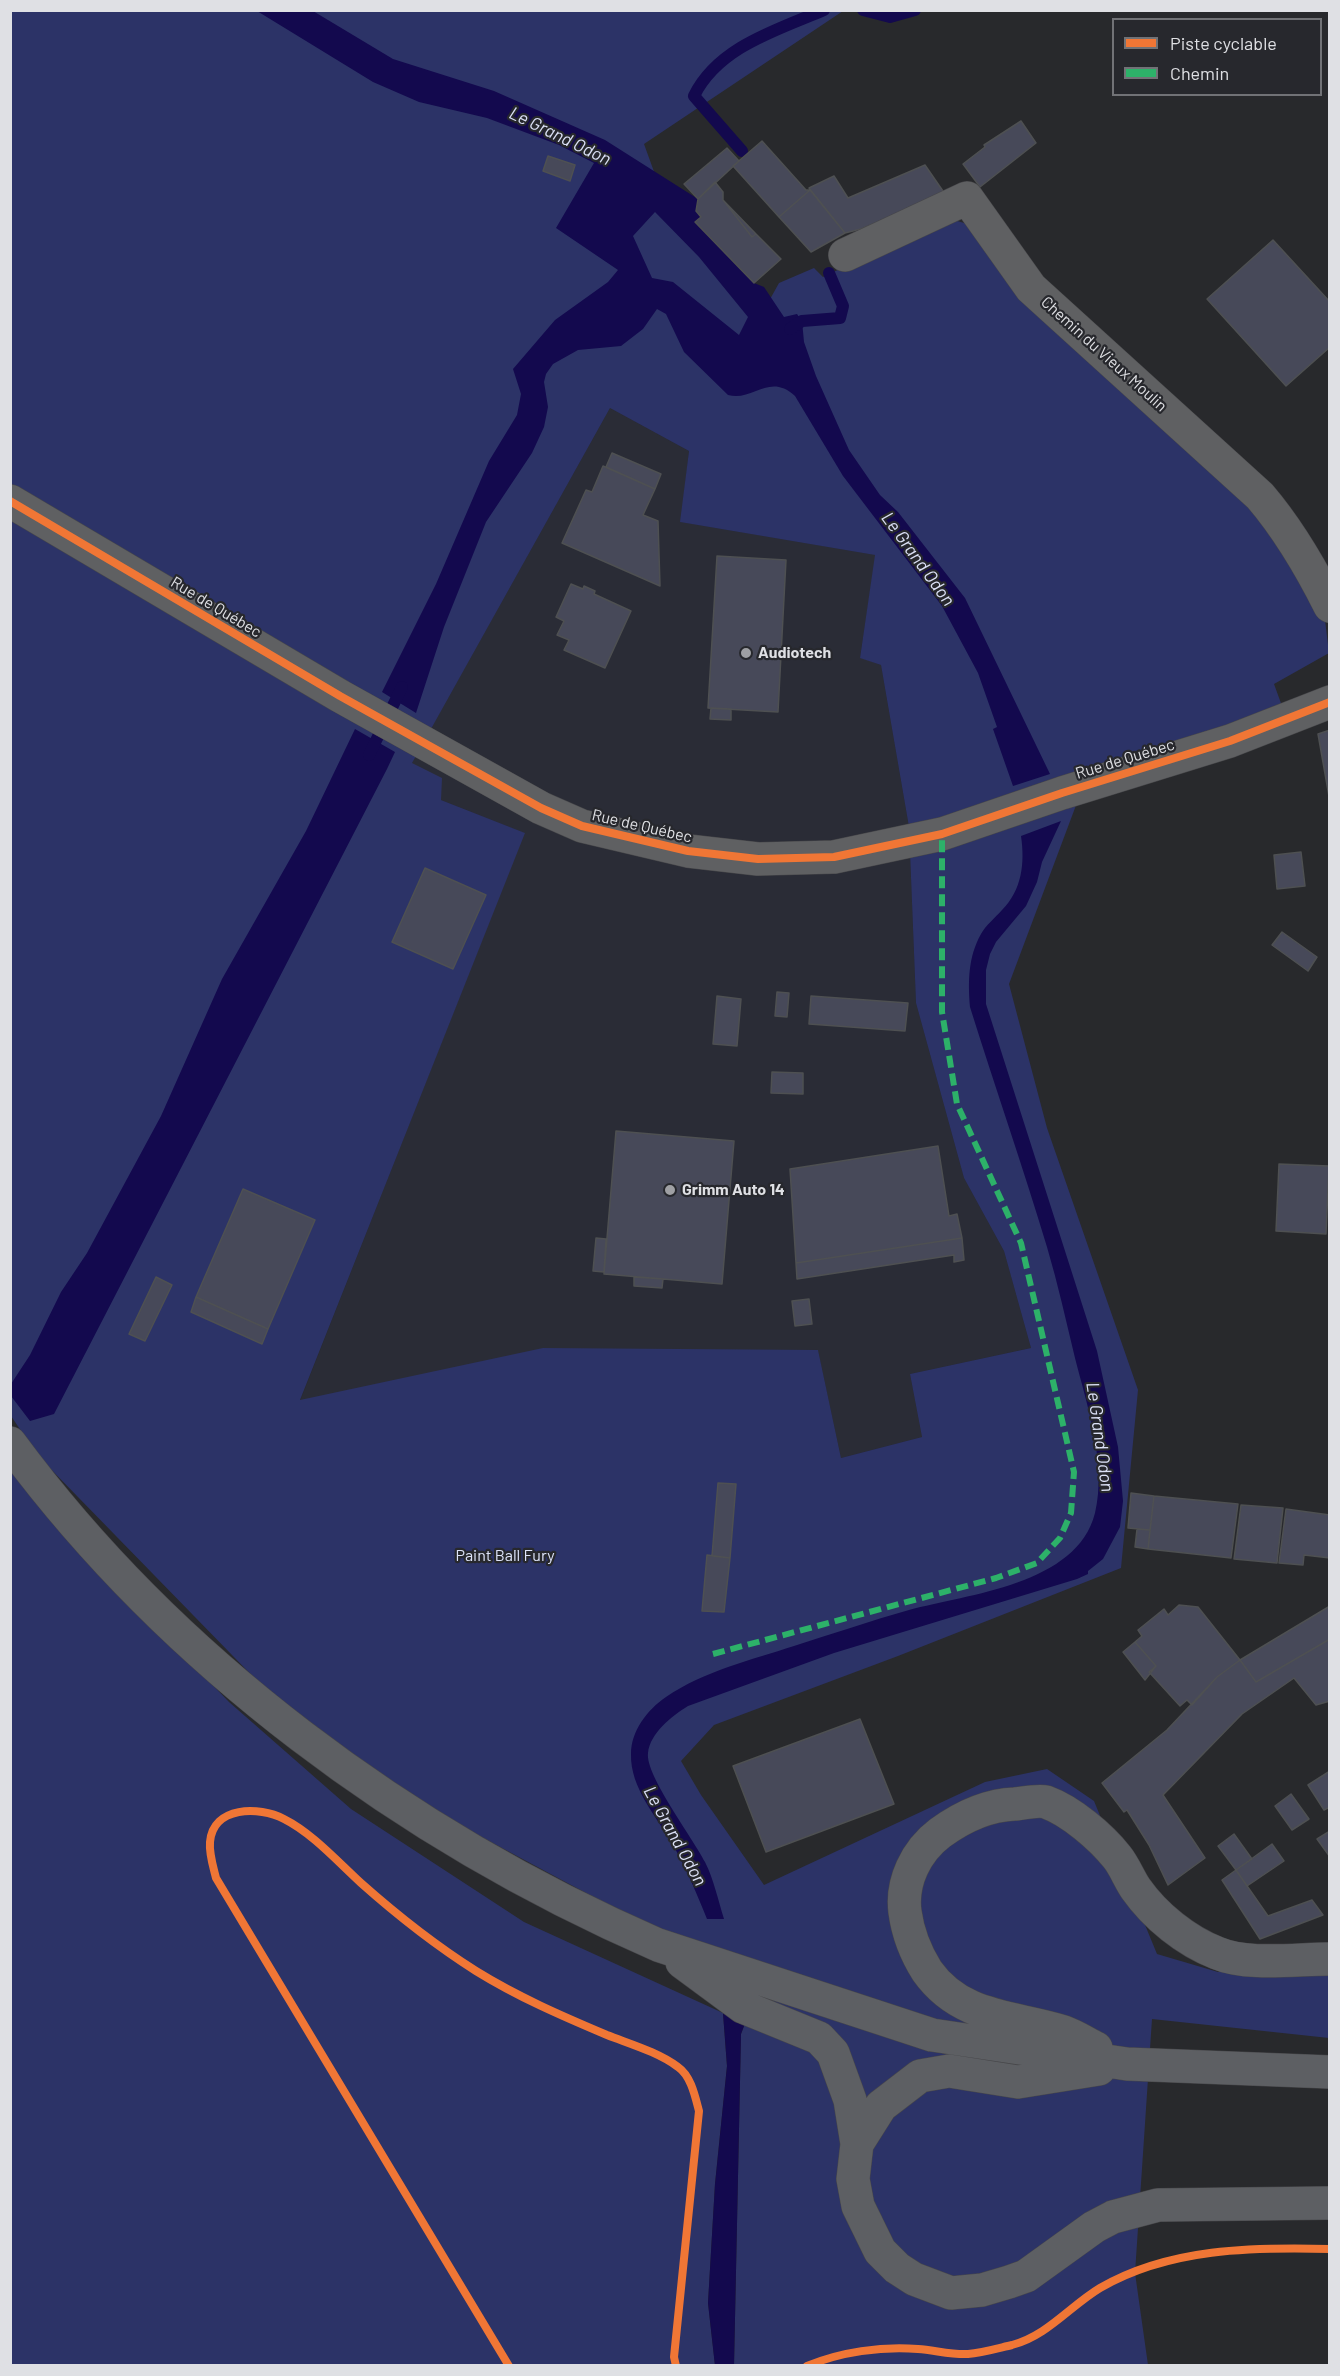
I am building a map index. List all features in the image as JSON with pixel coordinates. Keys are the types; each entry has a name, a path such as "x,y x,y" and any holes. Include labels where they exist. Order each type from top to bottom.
{"main road":[{"path":"10,1443 43,1487 117,1570 198,1649 270,1710 361,1779 444,1833 515,1875 658,1945 932,2035 1127,2064 1329,2072"},
{"path":"1127,2064 1065,2032 1007,2019 961,2004 938,1986 908,1935 903,1901 911,1869 926,1843 958,1820 998,1805 1045,1802 1088,1827 1118,1858 1135,1888 1151,1907 1182,1934 1218,1954 1256,1960 1329,1959"},
{"path":"658,1945 743,2007 819,2038 833,2053 850,2100 857,2144 853,2179 858,2206 874,2241 897,2268 933,2288 951,2293 982,2290 1026,2276 1094,2227 1136,2210 1158,2205 1329,2203"},
{"path":"857,2144 881,2106 920,2076 949,2072 1018,2082 1127,2064"}],"street":[{"name":"Chemin du Vieux Moulin","path":"846,255 966,198 1031,288 1260,496 1284,525 1308,562 1329,606"},
{"name":"Rue de Québec","path":"10,501 340,696 541,808 582,826 688,851 758,859 834,857 942,834 1062,793 1230,741 1329,702"}],"shaded area":[{"path":"610,408 689,451 681,522 876,555 860,657 881,665 909,827 916,1003 964,1178 1004,1251 1031,1348 910,1374 922,1437 841,1458 818,1351 300,1401 524,833 441,800 411,764"}],"green space":[{"name":"Paint Ball Fury","path":"10,11 843,11 644,144 665,202 764,310 779,283 814,268 823,277 947,218 971,225 1273,527 1324,612 1329,653 1274,684 1282,706 1087,776 1009,984 1047,1128 1138,1390 1121,1568 898,1656 714,1725 681,1761 701,1795 764,1885 985,1782 1047,1769 1094,1801 1157,1954 1218,1972 1329,1971 1329,2038 1152,2019 1135,2273 1148,2365 734,2365 741,2034 747,2018 642,1923 405,1796 270,1694 38,1456 11,1416","holes":["610,408 689,451 680,522 875,555 860,658 881,665 909,827 916,1003 964,1178 1004,1251 1031,1348 910,1374 922,1437 841,1458 818,1350 543,1348 300,1400 525,833 441,800 442,778 412,763"]},
{"path":"10,1468 100,1568 229,1702 351,1809 524,1922 723,2013 727,2066 715,2184 708,2303 715,2365 11,2365"}],"water":[{"name":"Le Grand Odon","path":"257,11 313,11 393,59 494,91 605,140 698,199 696,211 701,217 696,223 754,283 764,287 784,317 797,314 802,321 804,342 816,376 849,450 880,495 898,512 965,598 1050,774 1013,786 993,729 997,727 978,673 942,606 843,476 795,396 786,389 777,387 769,387 745,395 728,395 684,352 666,314 657,309 643,329 621,346 578,350 553,364 544,382 548,407 544,427 532,453 486,522 444,627 416,713 382,692 436,584 489,461 517,415 521,394 513,369 555,320 608,282 618,270 556,228 594,163 559,145 487,118 419,102 373,82","holes":["655,212 699,257 748,317 739,335 673,282 652,278 633,236"]},
{"path":"355,729 395,752 54,1414 30,1421 11,1396 11,1384 30,1355 61,1292 87,1253 161,1116 222,979 306,831"},
{"name":"Le Grand Odon","path":"1061,821 1042,862 1037,882 1026,906 996,942 990,954 986,970 986,1004 1097,1351 1118,1447 1123,1501 1120,1527 1103,1559 1088,1571 1088,1574 1077,1579 834,1653 688,1706 663,1726 650,1746 649,1763 662,1791 699,1851 711,1876 724,1919 707,1919 678,1854 646,1802 635,1779 631,1754 634,1737 641,1722 653,1708 681,1688 728,1667 894,1614 989,1591 1044,1571 1067,1556 1084,1537 1095,1513 1099,1475 1090,1415 1047,1247 969,998 970,970 977,943 985,928 1009,902 1018,885 1023,856 1021,836"},
{"path":"723,2013 747,2018 741,2034 734,2365 715,2366 708,2303 715,2184 727,2066"}],"building":[{"path":"1021,121 1036,143 980,187 963,164 985,147 984,145"},
{"path":"762,141 806,190 810,190 779,217 733,166"},
{"path":"727,148 739,161 698,199 684,184"},
{"path":"548,156 575,165 570,181 543,171"},
{"path":"925,165 945,194 861,229 845,233 809,188 834,176 848,198"},
{"path":"715,182 723,192 723,200 752,237 756,234 781,259 754,283 695,222 701,217 696,211 698,199"},
{"path":"810,190 845,233 811,252 779,217"},
{"path":"723,200 756,234 752,237"},
{"path":"1273,240 1330,302 1330,347 1286,386 1207,299"},
{"path":"612,453 661,474 655,489 606,467"},
{"path":"603,466 655,489 643,515 658,521 660,586 562,543 586,490 592,492"},
{"name":"Audiotech","path":"717,556 786,560 778,712 708,708"},
{"path":"571,584 583,589 584,586 595,591 594,594 631,611 605,668 564,650 569,640 557,635 564,621 556,617"},
{"path":"711,708 731,709 731,720 710,719"},
{"path":"1330,730 1330,802 1318,734"},
{"path":"1301,852 1305,886 1277,889 1274,855"},
{"path":"425,868 486,895 453,969 392,942"},
{"path":"1282,932 1317,957 1308,971 1272,945"},
{"path":"777,992 789,993 787,1017 775,1016"},
{"path":"717,996 741,999 737,1046 713,1044"},
{"path":"811,996 908,1003 905,1031 809,1024"},
{"path":"772,1072 803,1073 803,1094 771,1093"},
{"name":"Grimm Auto 14","path":"616,1131 734,1141 722,1284 604,1274"},
{"path":"938,1146 949,1216 957,1214 962,1238 796,1263 790,1169"},
{"path":"1279,1164 1329,1166 1326,1234 1276,1231"},
{"path":"243,1189 315,1220 268,1329 196,1297"},
{"path":"596,1238 606,1239 604,1272 593,1271"},
{"path":"962,1238 964,1260 954,1262 954,1255 797,1279 796,1263"},
{"path":"156,1277 172,1285 145,1341 129,1334"},
{"path":"634,1277 663,1279 662,1288 634,1286"},
{"path":"196,1297 268,1329 262,1344 191,1312"},
{"path":"809,1299 812,1324 795,1326 792,1301"},
{"path":"718,1483 736,1484 730,1558 712,1556"},
{"path":"1131,1493 1154,1496 1150,1530 1128,1528"},
{"path":"1154,1496 1238,1504 1231,1558 1148,1549"},
{"path":"1241,1505 1283,1508 1277,1563 1234,1559"},
{"path":"1286,1509 1330,1515 1330,1558 1304,1555 1303,1565 1279,1563"},
{"path":"1137,1529 1150,1530 1148,1549 1135,1547"},
{"path":"707,1555 730,1558 724,1612 702,1611"},
{"path":"1179,1605 1198,1607 1240,1660 1217,1677 1192,1705 1187,1700 1180,1706 1149,1672 1156,1666 1135,1642 1142,1636 1138,1630 1164,1609 1168,1615"},
{"path":"1330,1606 1330,1639 1256,1682 1240,1660"},
{"path":"1330,1639 1330,1701 1316,1705 1294,1678 1242,1714 1163,1795 1205,1858 1168,1885 1149,1845 1127,1810 1124,1812 1102,1783 1167,1730 1217,1677 1240,1660 1256,1682"},
{"path":"1135,1642 1156,1666 1145,1680 1123,1652"},
{"path":"860,1719 894,1804 766,1852 733,1766"},
{"path":"1330,1771 1330,1807 1324,1810 1308,1785"},
{"path":"1291,1794 1309,1819 1292,1830 1275,1806"},
{"path":"1330,1831 1330,1857 1317,1839"},
{"path":"1234,1834 1252,1859 1236,1870 1218,1846"},
{"path":"1272,1844 1284,1861 1247,1886 1236,1870"},
{"path":"1236,1870 1268,1916 1312,1900 1323,1915 1260,1939 1222,1880"}],"waterway":[{"path":"742,151 694,96 705,79 733,53 769,33 824,10"},
{"path":"863,10 890,17 915,10"},
{"path":"790,329 802,321 840,318 843,306 829,273"},
{"path":"369,755 402,687"}],"marked path":[{"path":"713,1654 996,1578 1037,1563 1060,1538 1071,1513 1074,1472 1021,1243 957,1104 942,1012 942,834"}],"cycle path":[{"path":"10,501 340,696 541,808 582,826 688,851 758,859 834,857 942,834 1062,793 1230,741 1330,702"},
{"path":"509,2366 216,1878 210,1842 213,1830 219,1821 228,1815 250,1811 284,1819 314,1840 402,1918 476,1971 557,2013 662,2057 682,2071 692,2087 699,2111 674,2357 676,2366"},
{"path":"807,2366 833,2357 876,2349 904,2348 962,2354 990,2350 1025,2341 1047,2328 1100,2288 1154,2265 1183,2258 1241,2250 1330,2249"}],"place":[{"name":"Audiotech","path":"746,653"},
{"name":"Grimm Auto 14","path":"670,1190"}]}
